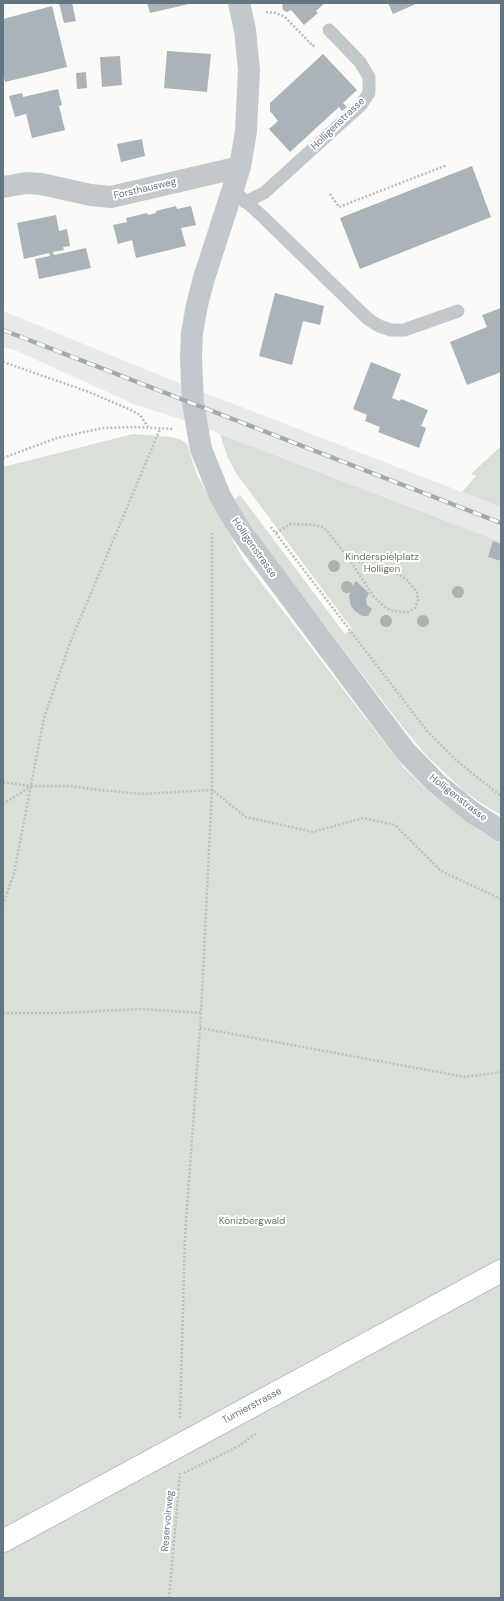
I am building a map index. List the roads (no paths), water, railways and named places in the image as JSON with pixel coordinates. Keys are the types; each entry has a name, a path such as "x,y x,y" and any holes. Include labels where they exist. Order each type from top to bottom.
{"main road":[{"name":"Turnierstrasse","path":"3,1541 501,1272"}],"street":[{"name":"Holligenstrasse","path":"239,3 245,30 248,70 248,111 240,167 239,196 204,278 192,333 192,392 196,429 201,449 220,496 240,530 405,751 440,787 473,813 501,831"},
{"name":"Forsthausweg","path":"3,187 26,183 41,184 91,195 111,197 240,167"}],"lane":[{"name":"Holligenstrasse","path":"239,196 264,194 361,105 369,93 369,77 360,62 330,30"},
{"path":"239,196 262,216 368,318 379,326 391,330 404,330 458,311"}],"railway":[{"path":"3,330 501,523"}],"park label":[{"name":"Kinderspielplatz Holligen","path":"382,562"},
{"name":"Könizbergwald","path":"252,1221"}]}
